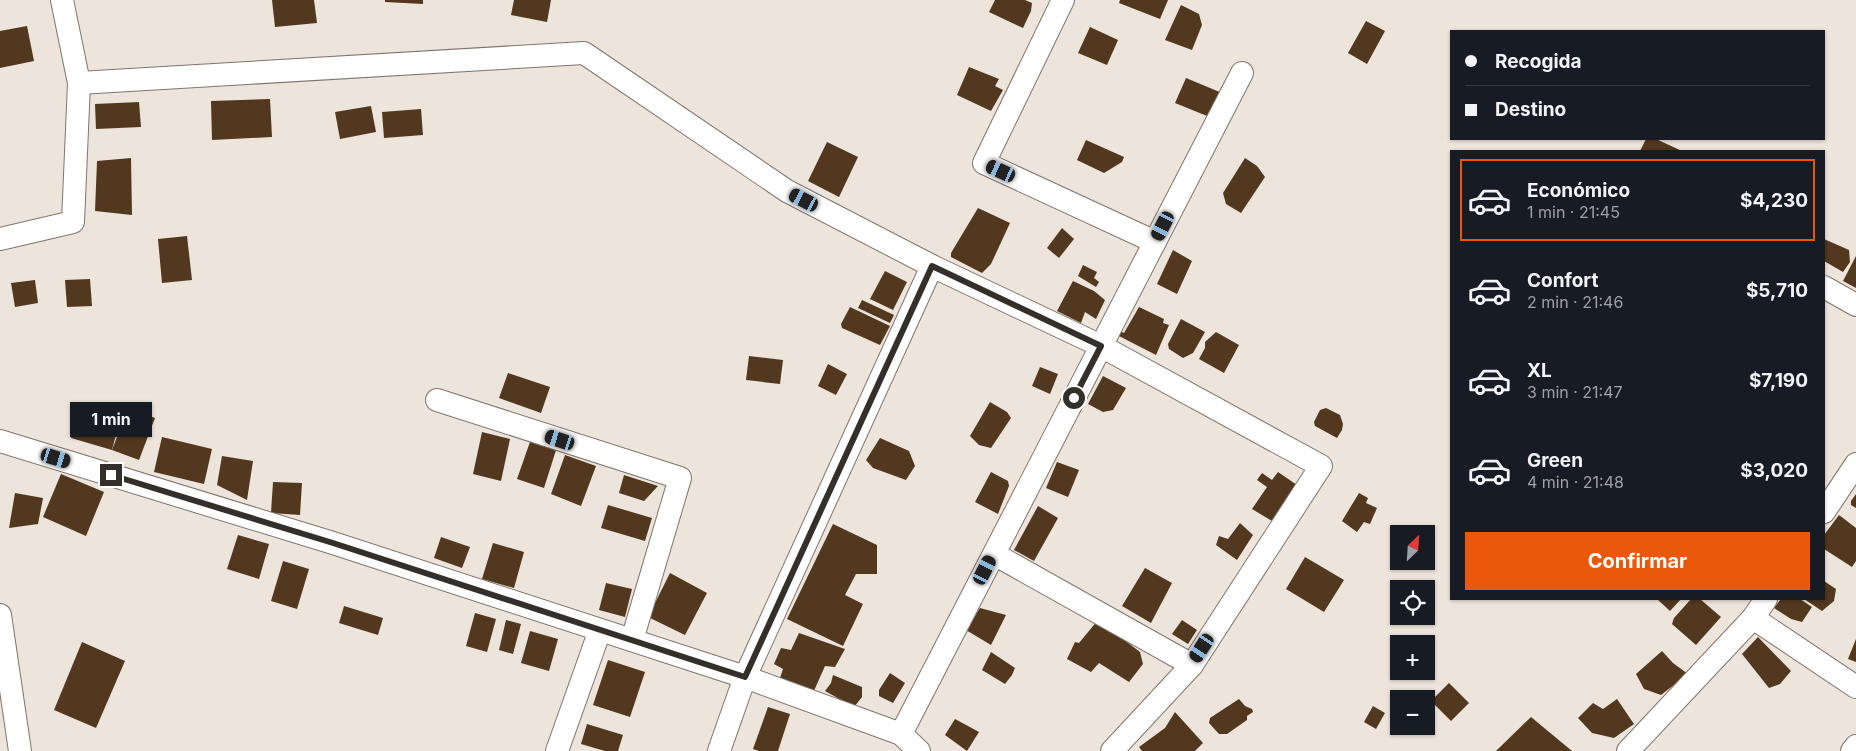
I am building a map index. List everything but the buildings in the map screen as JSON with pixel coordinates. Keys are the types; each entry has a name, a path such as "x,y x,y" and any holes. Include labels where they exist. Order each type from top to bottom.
{"street":[{"path":"0,239 73,222 78,83 62,0"},
{"path":"1063,0 984,163 1154,242"},
{"path":"78,83 584,53 788,192 932,266 1101,346 1322,466 1192,665 1112,751"},
{"path":"900,734 1242,73"},
{"path":"719,751 745,677 932,266"},
{"path":"1825,289 1856,305"},
{"path":"437,400 680,478 632,640"},
{"path":"0,441 333,543 745,677 900,734 918,751"},
{"path":"1825,510 1856,464"},
{"path":"994,554 1192,665"},
{"path":"1628,751 1753,618 1765,600"},
{"path":"0,616 20,751"},
{"path":"1753,618 1856,687"},
{"path":"557,751 600,630"},
{"path":"1852,751 1856,746"}],"route":[{"path":"111,475 333,543 745,677 932,266 1101,346 1074,398"}]}
